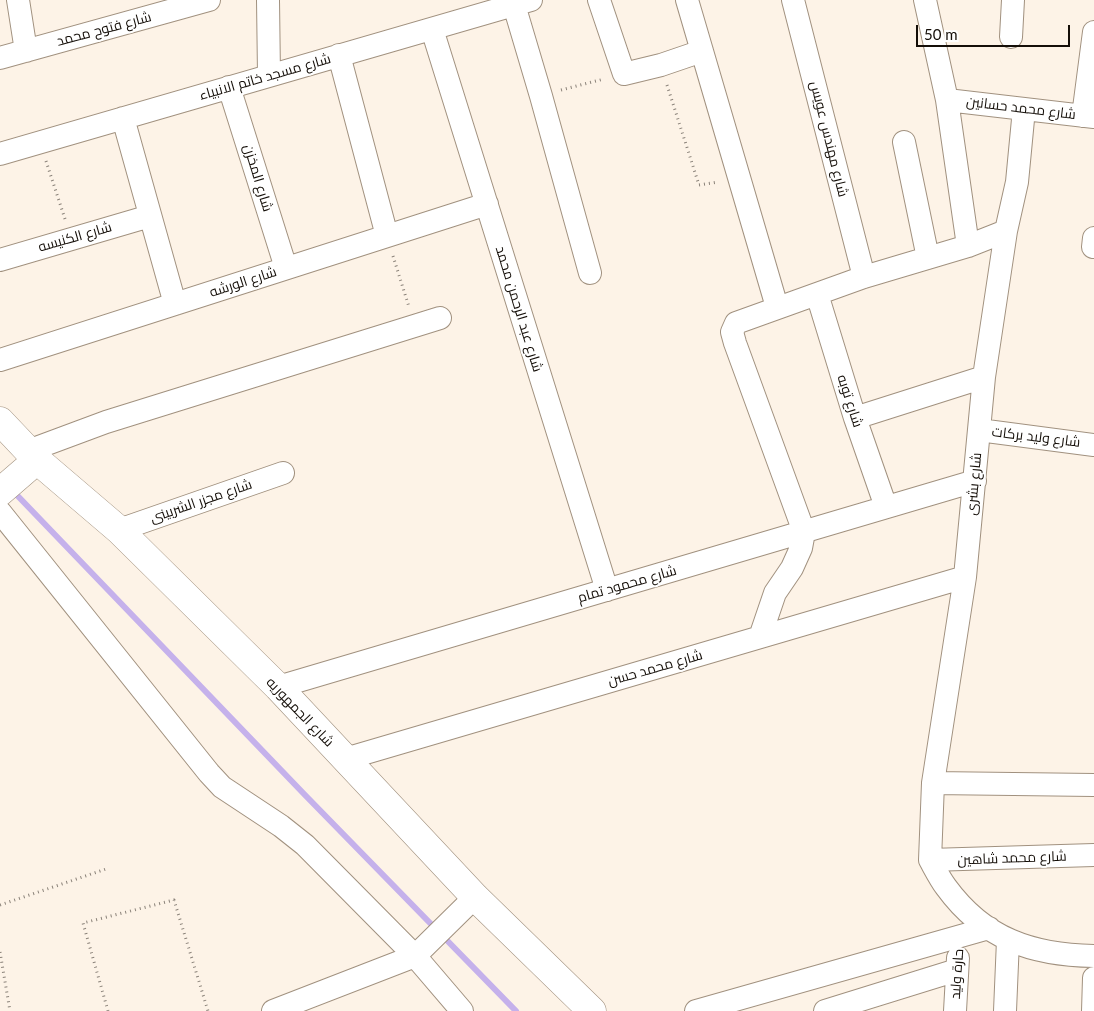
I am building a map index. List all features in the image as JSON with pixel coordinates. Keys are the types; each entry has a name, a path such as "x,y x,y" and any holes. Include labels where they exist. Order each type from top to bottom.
{"street":[{"path":"18,0 26,50"},
{"name":"شارع فتوح محمد","path":"0,58 209,0"},
{"path":"268,0 269,75"},
{"path":"599,0 624,74 661,65 702,51"},
{"path":"687,0 777,307"},
{"name":"شارع مهندس عويس","path":"793,0 864,278"},
{"path":"925,0 947,100 968,246"},
{"path":"1010,37 1013,0"},
{"path":"522,2 541,96 590,273"},
{"name":"شارع مسجد خاتم الانبياء","path":"0,154 522,2"},
{"name":"شارع عبد الرحمن محمد","path":"432,29 607,590"},
{"path":"1089,116 1094,32"},
{"path":"339,55 387,236"},
{"name":"شارع المخزن","path":"229,87 286,268"},
{"name":"شارع محمد حسانين","path":"947,100 1089,116"},
{"name":"شارع بشرى","path":"930,860 933,783 965,577 984,377 1006,232 1017,182 1024,109"},
{"path":"123,118 174,304"},
{"path":"904,142 928,258"},
{"name":"شارع الورشه","path":"0,360 487,204"},
{"name":"شارع الكنيسه","path":"0,260 150,216"},
{"path":"760,637 775,593 792,568 801,548 804,532 732,332 736,323 777,307 1006,232"},
{"name":"شارع توبه","path":"817,294 855,418 886,507"},
{"path":"0,492 30,460 106,422 440,318"},
{"path":"855,418 984,377"},
{"name":"شارع الجمهوريه","path":"0,421 30,460 119,530 278,687 475,897 592,1011"},
{"name":"شارع وليد بركات","path":"979,430 1094,445"},
{"name":"شارع مجزر الشربينى","path":"119,530 283,473"},
{"name":"شارع محمود تمام","path":"278,687 975,481"},
{"path":"0,512 222,787 305,845 422,949 462,1011"},
{"name":"شارع محمد حسن","path":"345,759 965,577"},
{"path":"933,783 1094,786"},
{"name":"شارع محمد شاهين","path":"930,860 1094,855"},
{"path":"930,860 950,892 965,909 998,934 1035,950 1065,956 1094,956"},
{"path":"273,1011 422,949 475,897"},
{"path":"696,1011 960,937 998,934"},
{"path":"998,934 1004,1011"},
{"name":"حارة وليد","path":"955,1011 960,937"},
{"path":"825,1011 957,970"},
{"path":"1093,1011 1094,978"}],"path":[{"path":"661,65 699,185 738,178"},
{"path":"541,96 624,74"},
{"path":"40,141 72,238"},
{"path":"387,236 415,326"},
{"path":"0,906 106,870"},
{"path":"108,1011 83,924 174,900 208,1011"},
{"path":"0,952 10,1011"}],"waterway":[{"path":"13,491 516,1011"}]}
